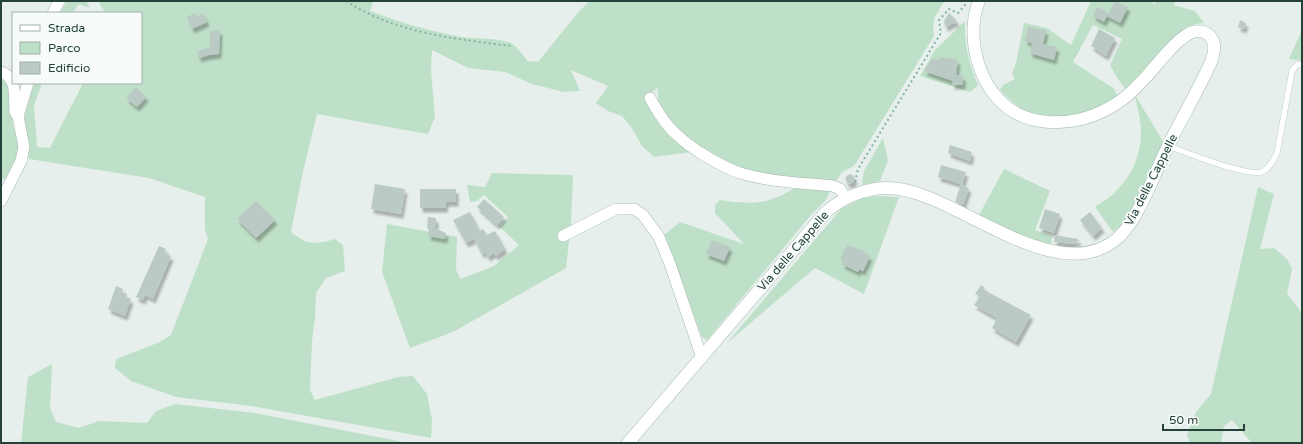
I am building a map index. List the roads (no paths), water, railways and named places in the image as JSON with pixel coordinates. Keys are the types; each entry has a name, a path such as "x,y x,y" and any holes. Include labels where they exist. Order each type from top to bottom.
{"main road":[{"name":"Via delle Cappelle","path":"628,443 843,194 881,188 904,190 928,198 1016,239 1039,248 1066,254 1086,253 1107,246 1125,230 1138,210 1168,146 1212,62 1215,48 1214,42 1207,33 1196,32 1184,37 1132,90 1115,105 1081,119 1054,122 1041,121 1016,113 1005,105 996,95 980,69 973,40 975,12 979,1"}],"street":[{"path":"53,12 58,1"},
{"path":"1,72 9,76 12,80"},
{"path":"1,201 21,161 24,147 18,116 15,112 13,84"},
{"path":"18,116 28,84"},
{"path":"650,98 668,128 683,141 724,167 768,179 833,186 843,194"},
{"path":"563,236 616,209 634,209 643,215 651,224 662,243 702,358"}],"lane":[{"path":"1168,146 1240,171 1254,173 1264,171 1271,164 1277,153 1292,71 1297,65 1302,64"}]}
